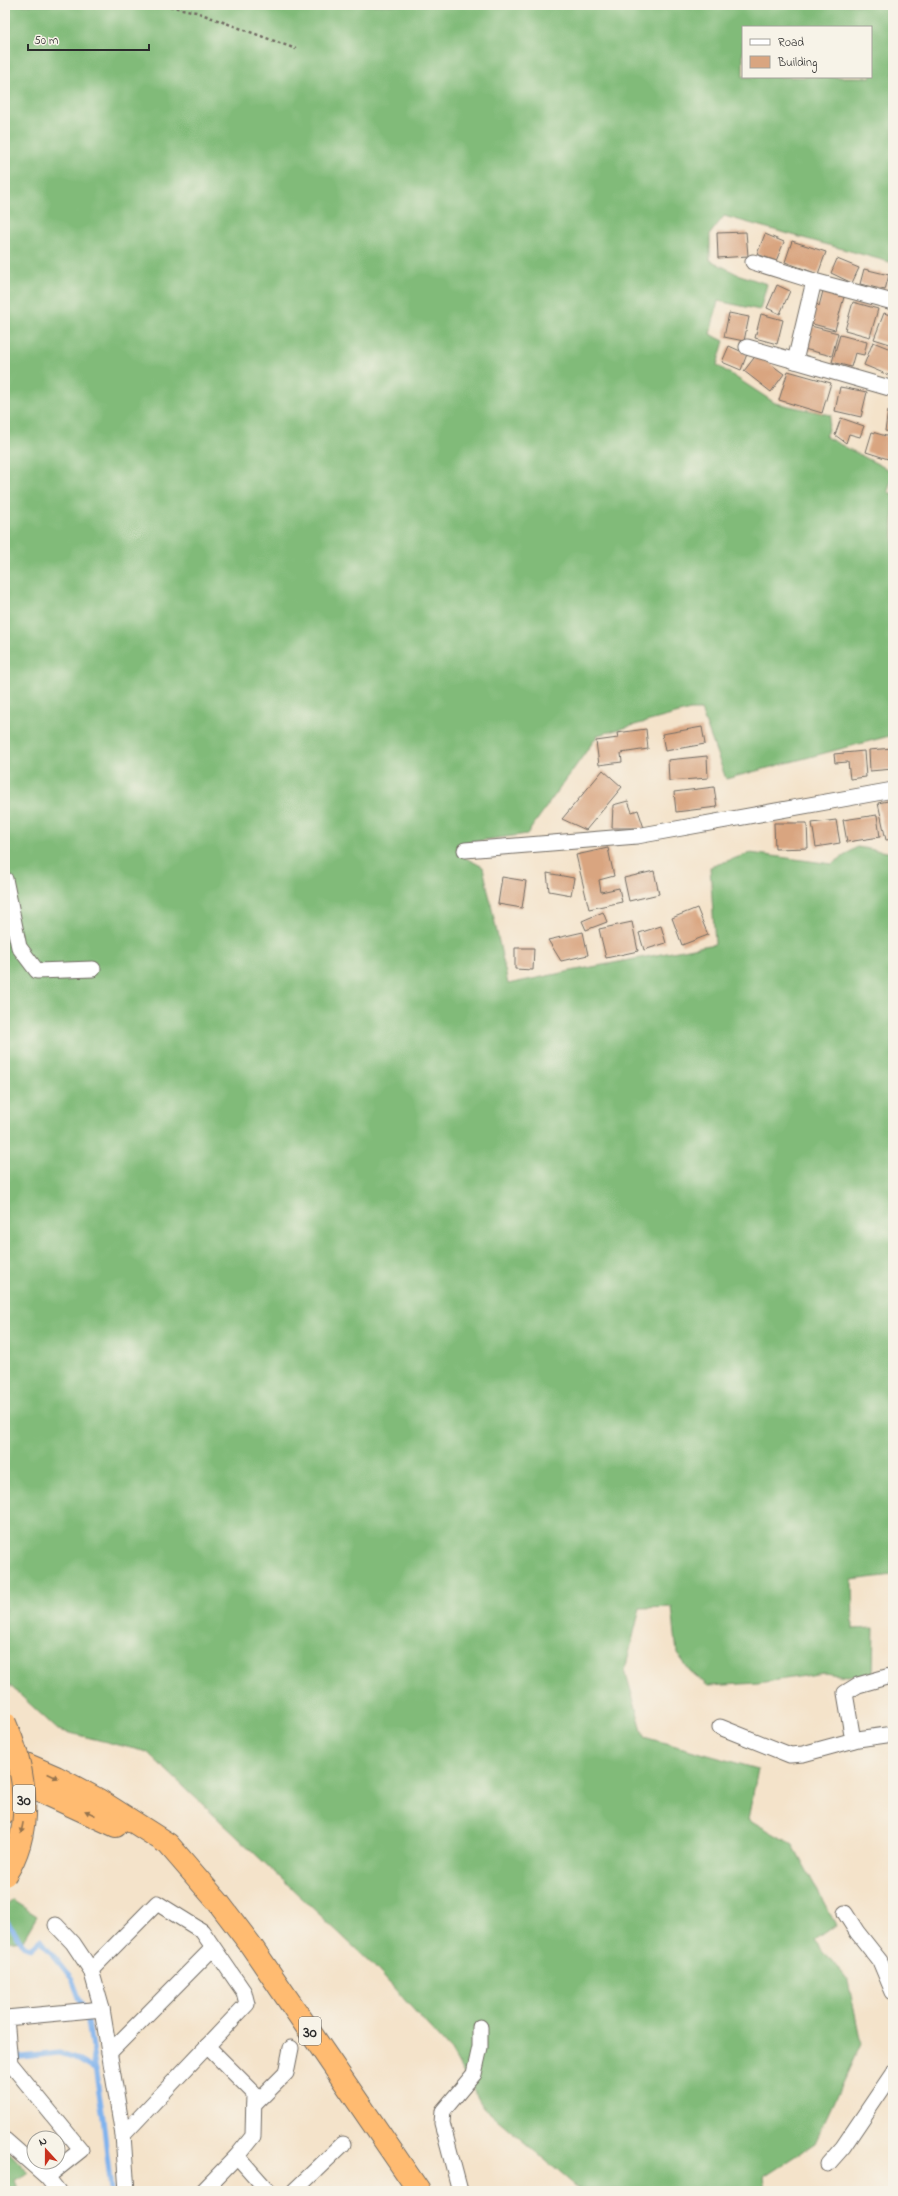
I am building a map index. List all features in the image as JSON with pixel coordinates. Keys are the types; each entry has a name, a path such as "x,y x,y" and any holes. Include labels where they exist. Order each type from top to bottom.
{"highway":[{"name":"30","path":"5,1723 18,1757 23,1779 25,1804 22,1827 16,1850 5,1875"},
{"name":"30","path":"5,1754 56,1777 138,1823 168,1844 250,1944 419,2191"},
{"name":"30","path":"5,1775 98,1816 133,1836 195,1876"},
{"name":"30","path":"5,1791 5,1812"}],"street":[{"path":"753,262 814,281 893,302"},
{"path":"795,361 814,281"},
{"path":"747,347 893,389"},
{"path":"464,850 637,836 893,790"},
{"path":"5,879 19,947 37,971 93,969"},
{"path":"853,1740 845,1693 858,1685 890,1676"},
{"path":"720,1727 790,1755 803,1754 853,1740 893,1734"},
{"path":"91,1970 157,1903 202,1931 244,1992 247,2004 123,2135"},
{"path":"845,1913 857,1932 880,1961 893,1992"},
{"path":"56,1925 73,1943 91,1970 97,2010 109,2053 123,2135 127,2191"},
{"path":"109,2053 213,1948"},
{"path":"47,2177 81,2150 9,2060 6,2018 97,2010"},
{"path":"460,2191 442,2122 444,2111 474,2074 480,2047 480,2027"},
{"path":"203,2191 237,2156 253,2136 254,2105 254,2093 207,2046"},
{"path":"254,2105 286,2073 292,2048"},
{"path":"828,2164 843,2147 893,2074"},
{"path":"5,2140 47,2177 58,2191"},
{"path":"294,2191 344,2144"},
{"path":"237,2156 268,2191"}],"path":[{"path":"164,5 196,12 296,49"}],"green space":[{"path":"5,5 893,5 893,263 724,216 710,234 710,260 737,274 767,284 760,310 718,301 710,334 724,341 717,365 775,403 831,415 826,437 893,472 888,492 893,494 893,735 726,779 701,710 690,710 598,735 527,834 457,844 460,855 483,867 508,984 715,944 710,867 750,853 832,864 857,847 893,853 893,1575 852,1580 853,1629 874,1628 873,1673 847,1676 824,1673 758,1683 708,1686 690,1671 677,1653 672,1607 640,1608 625,1670 644,1737 758,1769 748,1819 793,1845 836,1925 815,1940 848,1981 861,2043 815,2143 763,2177 765,2191 712,2191 710,2187 692,2191 579,2189 483,2107 451,2051 373,1965 147,1752 58,1730 5,1681"},
{"path":"12,1900 37,1916 23,1940 5,1942 5,1906"},
{"path":"5,2148 29,2173 15,2180 18,2191 5,2191"}],"building":[{"path":"746,232 748,256 718,258 717,233"},
{"path":"765,234 784,242 776,261 757,254"},
{"path":"792,241 826,252 818,274 785,262"},
{"path":"837,259 859,268 852,283 831,273"},
{"path":"864,269 889,275 885,290 860,284"},
{"path":"777,285 790,291 780,314 767,308"},
{"path":"823,291 844,297 835,330 809,323 815,302 819,306"},
{"path":"853,302 878,309 870,337 845,330"},
{"path":"729,313 749,317 744,341 724,337"},
{"path":"884,313 893,316 893,345 874,339"},
{"path":"761,314 783,320 777,344 755,338"},
{"path":"807,325 838,333 832,356 800,348"},
{"path":"840,335 867,342 864,355 855,353 851,367 832,362"},
{"path":"873,342 893,350 893,377 864,365"},
{"path":"729,346 747,354 741,370 722,362"},
{"path":"757,354 784,374 771,392 744,371"},
{"path":"788,371 831,383 822,413 779,400"},
{"path":"840,387 867,392 861,417 835,411"},
{"path":"888,411 893,412 893,432 885,431"},
{"path":"841,418 864,426 860,437 849,434 846,443 835,435"},
{"path":"872,432 893,438 888,459 866,452"},
{"path":"702,727 705,744 665,751 662,734"},
{"path":"646,729 648,749 621,753 622,762 599,765 596,741 618,738 617,733"},
{"path":"893,748 893,769 870,771 869,750"},
{"path":"864,751 866,777 850,779 848,762 835,763 834,754"},
{"path":"707,756 708,778 669,781 668,760"},
{"path":"603,770 622,787 586,830 562,819"},
{"path":"714,787 717,807 676,812 674,792"},
{"path":"893,800 893,839 886,840 878,803"},
{"path":"628,801 632,812 638,810 644,828 612,828 613,805"},
{"path":"877,815 880,837 847,842 843,820"},
{"path":"836,820 840,843 816,847 812,823"},
{"path":"774,823 807,823 808,848 775,849"},
{"path":"608,848 614,876 599,880 601,892 619,888 622,902 589,909 576,855"},
{"path":"654,871 659,894 629,901 624,878"},
{"path":"547,873 574,878 571,895 549,891"},
{"path":"502,877 526,881 522,908 498,904"},
{"path":"697,908 708,935 682,945 672,918"},
{"path":"603,912 607,922 586,930 582,921"},
{"path":"632,922 638,951 606,958 599,929"},
{"path":"661,926 666,943 644,950 639,933"},
{"path":"583,932 588,955 561,961 548,940"},
{"path":"515,948 534,948 533,970 515,969"}],"waterway":[{"path":"5,1919 25,1947 31,1949 41,1940 72,1979 88,2022 103,2118 111,2191"},
{"path":"12,2058 59,2053 75,2058 96,2070"}]}
